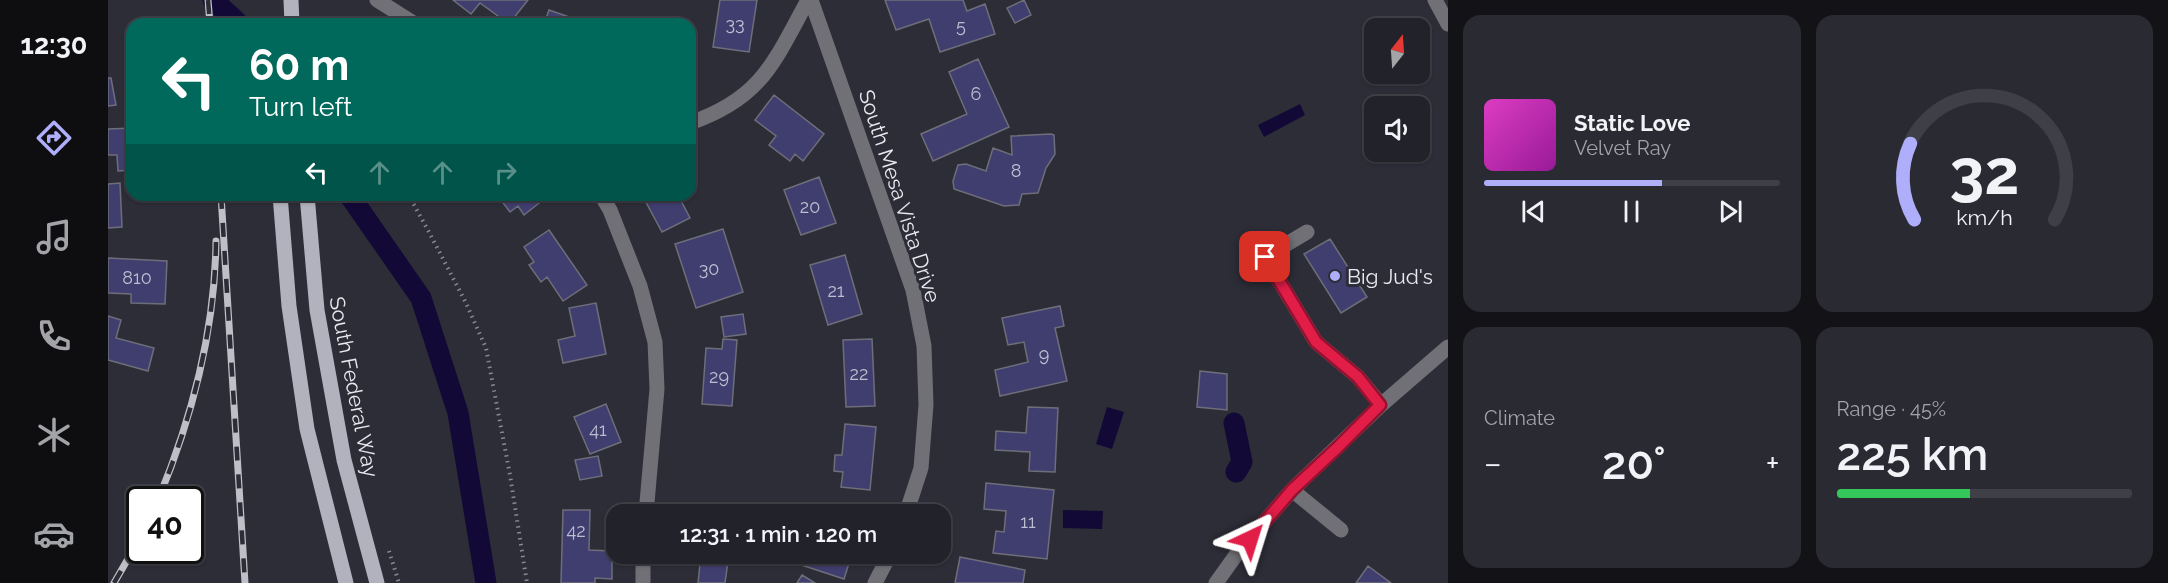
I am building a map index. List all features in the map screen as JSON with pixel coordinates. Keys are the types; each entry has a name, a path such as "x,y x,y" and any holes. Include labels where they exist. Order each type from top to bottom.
{"main road":[{"path":"291,0 292,18"},
{"path":"280,201 289,306 307,429 346,583"},
{"name":"South Federal Way","path":"308,201 317,310 325,356 344,460 377,583"}],"street":[{"path":"377,0 406,18"},
{"name":"South Mesa Vista Drive","path":"696,120 729,106 755,87 770,68 810,0"},
{"name":"South Mesa Vista Drive","path":"810,0 913,290 924,346 926,405 921,468 909,504"},
{"path":"1435,0 1448,24"},
{"path":"605,201 640,286 655,342 657,389 647,504"},
{"path":"1307,232 1265,257 1316,342 1358,377 1380,405"},
{"path":"1216,583 1236,555 1292,490 1380,405 1448,347"},
{"path":"1292,490 1341,530"},
{"path":"643,564 643,583"},
{"path":"875,583 885,564"}],"path":[{"path":"411,201 461,293 486,348 510,475 527,583"},
{"path":"386,542 399,583"}],"shaded area":[{"path":"1300,104 1305,115 1264,137 1258,125"},
{"path":"1107,407 1124,412 1112,449 1096,444"},
{"path":"1063,510 1103,511 1102,529 1063,528"}],"building":[{"path":"453,0 528,0 514,18 501,18 480,3 471,14"},
{"path":"720,0 757,0 749,52 713,47"},
{"path":"885,0 963,0 967,11 985,4 995,34 940,52 929,19 896,30"},
{"path":"1024,0 1031,15 1015,23 1007,8"},
{"path":"549,10 572,18 546,18"},
{"path":"978,59 1009,127 933,161 921,134 967,114 949,72"},
{"path":"108,78 111,78 116,105 108,106"},
{"path":"774,95 824,134 803,161 795,154 790,161 769,145 776,136 755,120"},
{"path":"126,128 126,170 118,171 117,155 108,155 108,129"},
{"path":"1054,135 1055,154 1046,168 1038,193 1022,194 1019,205 1004,206 954,189 953,181 958,165 966,164 986,171 993,148 1012,155 1011,136"},
{"path":"819,177 836,223 801,235 784,190"},
{"path":"120,183 122,227 108,228 108,184"},
{"path":"502,201 542,201 524,215 518,206 510,212"},
{"path":"645,201 681,201 690,218 662,232"},
{"path":"723,229 743,292 696,308 675,244"},
{"path":"549,230 587,285 563,301 547,277 541,282 529,265 534,262 524,247"},
{"name":"Big Jud's","path":"1330,239 1367,297 1341,313 1304,254"},
{"path":"845,255 862,314 828,325 810,265"},
{"path":"108,258 167,261 165,304 131,303 131,294 108,293"},
{"path":"596,303 606,354 563,363 558,340 575,336 569,308"},
{"path":"1060,306 1064,326 1055,328 1067,381 1000,396 995,370 1028,362 1024,342 1008,345 1002,318"},
{"path":"743,314 746,334 724,337 721,317"},
{"path":"108,316 121,320 116,338 154,348 148,371 108,360"},
{"path":"723,339 737,340 732,406 702,404 706,348 722,349"},
{"path":"872,339 875,406 846,407 843,340"},
{"path":"1200,371 1227,374 1227,410 1197,407"},
{"path":"606,404 621,442 590,454 574,417"},
{"path":"1028,407 1058,408 1055,472 1029,471 1030,452 995,450 996,431 1026,433"},
{"path":"845,424 876,427 870,490 841,487 843,472 834,471 835,455 842,455"},
{"path":"598,456 602,476 580,480 575,460"},
{"path":"986,483 1054,490 1047,559 993,553 996,531 1004,532 1006,511 984,509"},
{"path":"563,510 590,510 589,550 606,551 606,564 612,564 612,579 595,578 595,583 561,583"},
{"path":"960,557 1025,570 1023,583 955,583"},
{"path":"700,564 728,564 725,583 698,583"},
{"path":"798,564 849,564 844,579"},
{"path":"1368,566 1391,583 1356,583"},
{"path":"802,575 815,583 797,583"}],"waterway":[{"path":"213,0 233,18"},
{"path":"353,201 421,298 458,413 486,583"},
{"path":"1234,423 1242,462 1236,472"}],"railway":[{"path":"208,0 210,18"},
{"path":"221,201 245,583"},
{"path":"163,486 181,437 199,373 211,307 216,241"},
{"path":"114,583 126,562"}],"place":[{"name":"Big Jud's","path":"1335,276"}],"route":[{"path":"1250,539 1292,490 1380,405 1358,377 1316,342 1265,257"}]}
